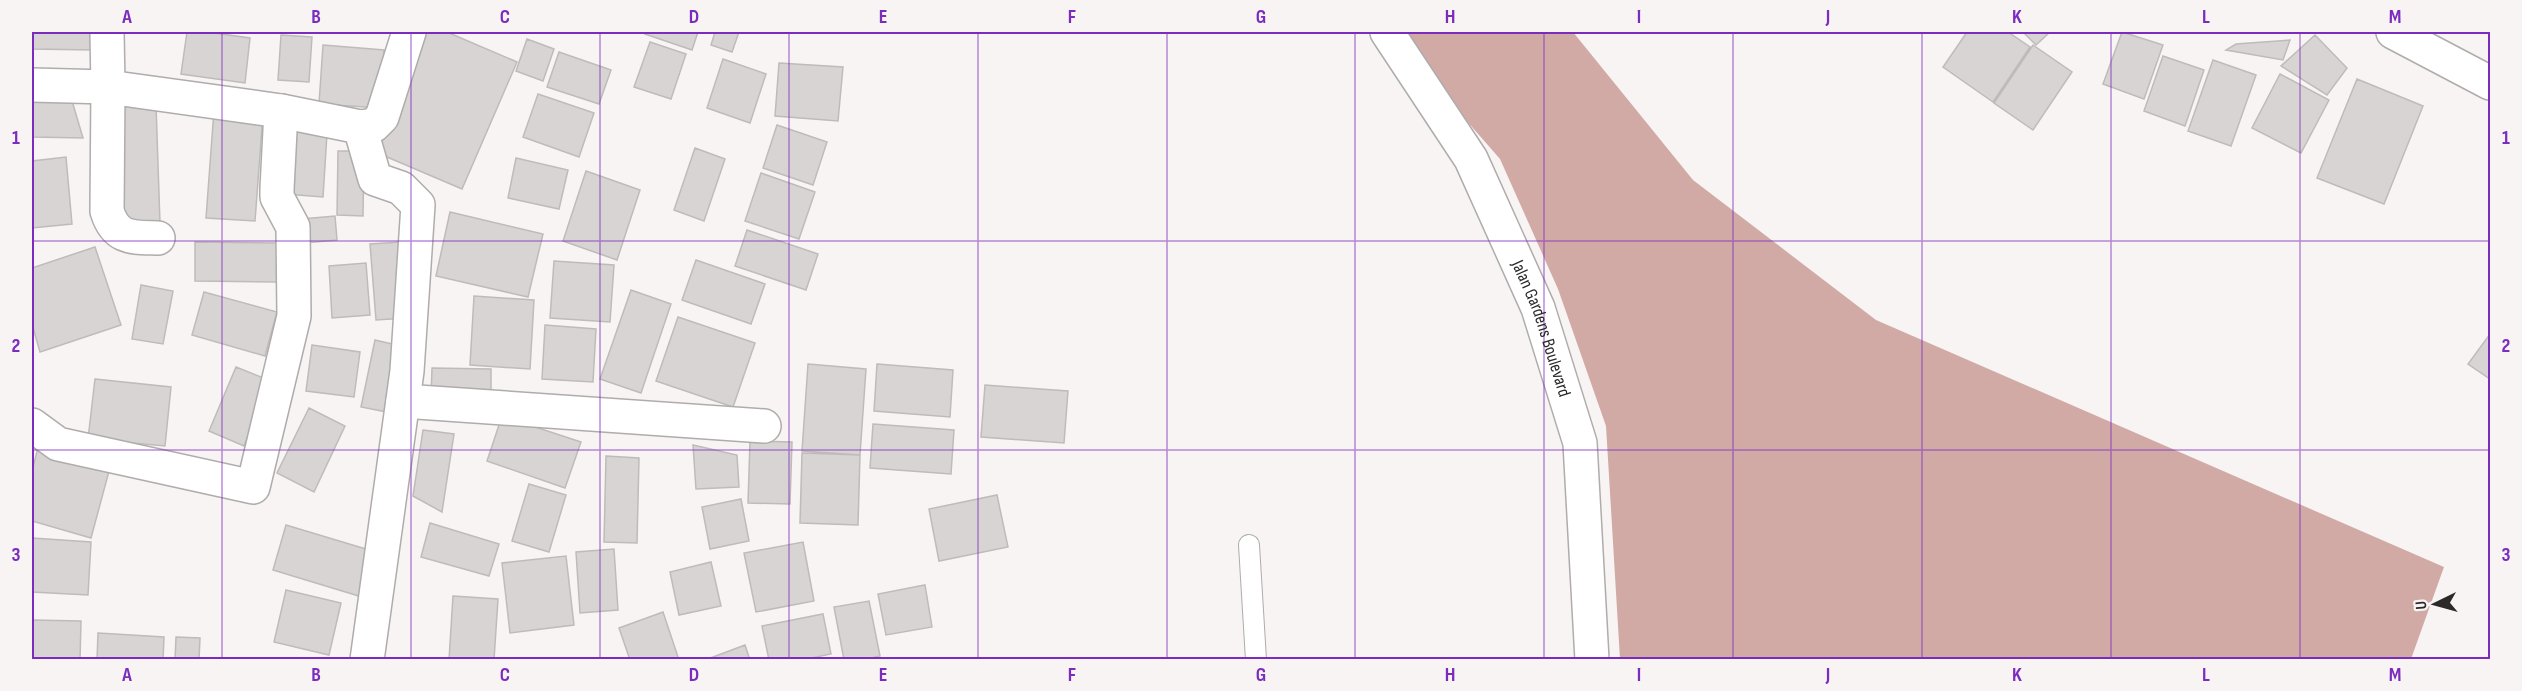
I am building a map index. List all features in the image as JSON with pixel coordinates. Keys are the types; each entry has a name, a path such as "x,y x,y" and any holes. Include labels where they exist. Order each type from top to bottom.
{"street":[{"path":"107,32 107,211 110,221 118,231 130,237 158,238"},
{"path":"32,85 108,87 281,111 360,127 374,125 382,117 409,32"},
{"name":"Jalan Gardens Boulevard","path":"1387,32 1471,159 1538,308 1580,443 1592,660"},
{"path":"2393,32 2490,83"},
{"path":"32,425 58,444 253,487 294,316 293,227 278,197 277,189 281,111"},
{"path":"360,127 375,179 401,188 418,205 403,401 368,660"},
{"path":"403,401 764,426"}],"lane":[{"path":"1249,545 1256,660"}],"shaded area":[{"path":"1389,32 1573,32 1693,180 1876,320 2444,567 2411,659 1620,659 1606,426 1558,289 1500,159"}],"building":[{"path":"32,32 92,32 92,50 32,49"},
{"path":"187,32 207,32 250,38 245,83 181,74"},
{"path":"423,32 447,32 517,62 462,189 373,151"},
{"path":"646,32 698,32 692,50 645,34"},
{"path":"715,32 739,32 732,52 711,45"},
{"path":"1967,32 2008,32 2030,47 1993,102 1943,67"},
{"path":"2023,32 2050,32 2036,45"},
{"path":"2122,32 2163,45 2144,99 2103,84"},
{"path":"281,35 312,37 309,82 278,80"},
{"path":"2315,35 2347,68 2327,95 2281,66"},
{"path":"527,39 554,49 543,81 516,71"},
{"path":"2290,40 2283,60 2226,50 2236,44"},
{"path":"650,42 686,54 671,99 634,87"},
{"path":"323,45 384,50 380,108 319,104"},
{"path":"2033,45 2072,72 2033,130 1994,103"},
{"path":"559,52 611,70 599,104 547,87"},
{"path":"2163,56 2204,70 2185,126 2144,111"},
{"path":"723,59 766,74 750,123 707,108"},
{"path":"2213,60 2256,75 2231,146 2188,131"},
{"path":"779,63 843,67 838,121 775,116"},
{"path":"2280,74 2329,100 2301,153 2252,128"},
{"path":"2357,79 2423,106 2384,204 2317,178"},
{"path":"70,94 83,138 32,137 32,98"},
{"path":"538,94 594,113 579,157 523,137"},
{"path":"156,105 160,223 122,224 118,106"},
{"path":"214,110 263,114 255,221 206,218"},
{"path":"777,125 827,142 813,185 763,168"},
{"path":"290,131 327,134 323,197 285,194"},
{"path":"695,148 725,159 704,221 674,210"},
{"path":"338,151 364,151 363,216 337,215"},
{"path":"66,157 72,224 32,228 32,161"},
{"path":"516,158 568,170 559,209 508,198"},
{"path":"586,171 640,190 617,260 563,241"},
{"path":"761,173 815,192 799,239 745,221"},
{"path":"450,212 543,234 528,297 436,276"},
{"path":"335,216 337,240 304,243 302,219"},
{"path":"747,230 818,254 806,290 735,266"},
{"path":"195,242 278,243 277,282 195,281"},
{"path":"401,242 407,318 376,320 370,244"},
{"path":"95,247 121,325 40,352 32,324 32,268"},
{"path":"696,260 765,284 751,324 682,300"},
{"path":"554,261 614,265 610,322 550,318"},
{"path":"366,263 370,315 332,318 329,266"},
{"path":"141,285 173,291 163,344 132,339"},
{"path":"631,290 671,304 641,393 600,379"},
{"path":"204,292 277,312 265,356 192,335"},
{"path":"474,296 534,300 530,369 470,365"},
{"path":"678,317 755,343 733,407 656,381"},
{"path":"545,325 596,329 593,382 542,379"},
{"path":"2490,334 2490,379 2468,364"},
{"path":"375,340 401,346 387,412 361,407"},
{"path":"312,345 360,352 354,397 306,391"},
{"path":"808,364 866,369 860,455 802,451"},
{"path":"877,364 953,370 950,417 874,411"},
{"path":"236,367 271,381 244,446 209,431"},
{"path":"432,368 491,369 491,399 431,398"},
{"path":"95,379 171,387 165,446 88,439"},
{"path":"985,385 1068,391 1064,443 981,437"},
{"path":"309,408 345,426 314,492 277,473"},
{"path":"502,416 581,442 565,488 487,461"},
{"path":"873,424 954,430 951,474 870,468"},
{"path":"423,430 454,434 442,512 413,496"},
{"path":"40,440 112,460 91,538 32,521 32,471"},
{"path":"750,441 792,442 790,504 748,503"},
{"path":"693,445 737,455 739,487 696,489"},
{"path":"802,453 860,455 858,525 800,523"},
{"path":"606,456 639,458 637,543 604,542"},
{"path":"529,484 566,495 549,552 512,541"},
{"path":"997,495 1008,547 939,561 929,509"},
{"path":"741,499 749,541 710,549 702,507"},
{"path":"430,523 499,544 489,576 421,557"},
{"path":"286,525 376,552 362,597 273,570"},
{"path":"32,538 91,542 88,595 32,592"},
{"path":"803,542 814,601 756,612 744,553"},
{"path":"614,549 618,610 580,613 576,552"},
{"path":"566,556 574,625 510,633 502,563"},
{"path":"711,562 721,606 679,615 670,572"},
{"path":"925,585 932,627 886,635 878,594"},
{"path":"286,590 341,603 329,655 274,642"},
{"path":"453,596 498,599 494,660 449,660"},
{"path":"869,601 880,656 863,660 844,660 834,607"},
{"path":"663,612 679,660 630,660 619,628"},
{"path":"823,614 831,654 802,660 769,660 762,626"},
{"path":"32,620 81,621 80,660 32,660"},
{"path":"98,633 164,637 163,660 97,660"},
{"path":"176,637 200,638 199,660 175,660"},
{"path":"745,645 750,660 705,660"}]}
